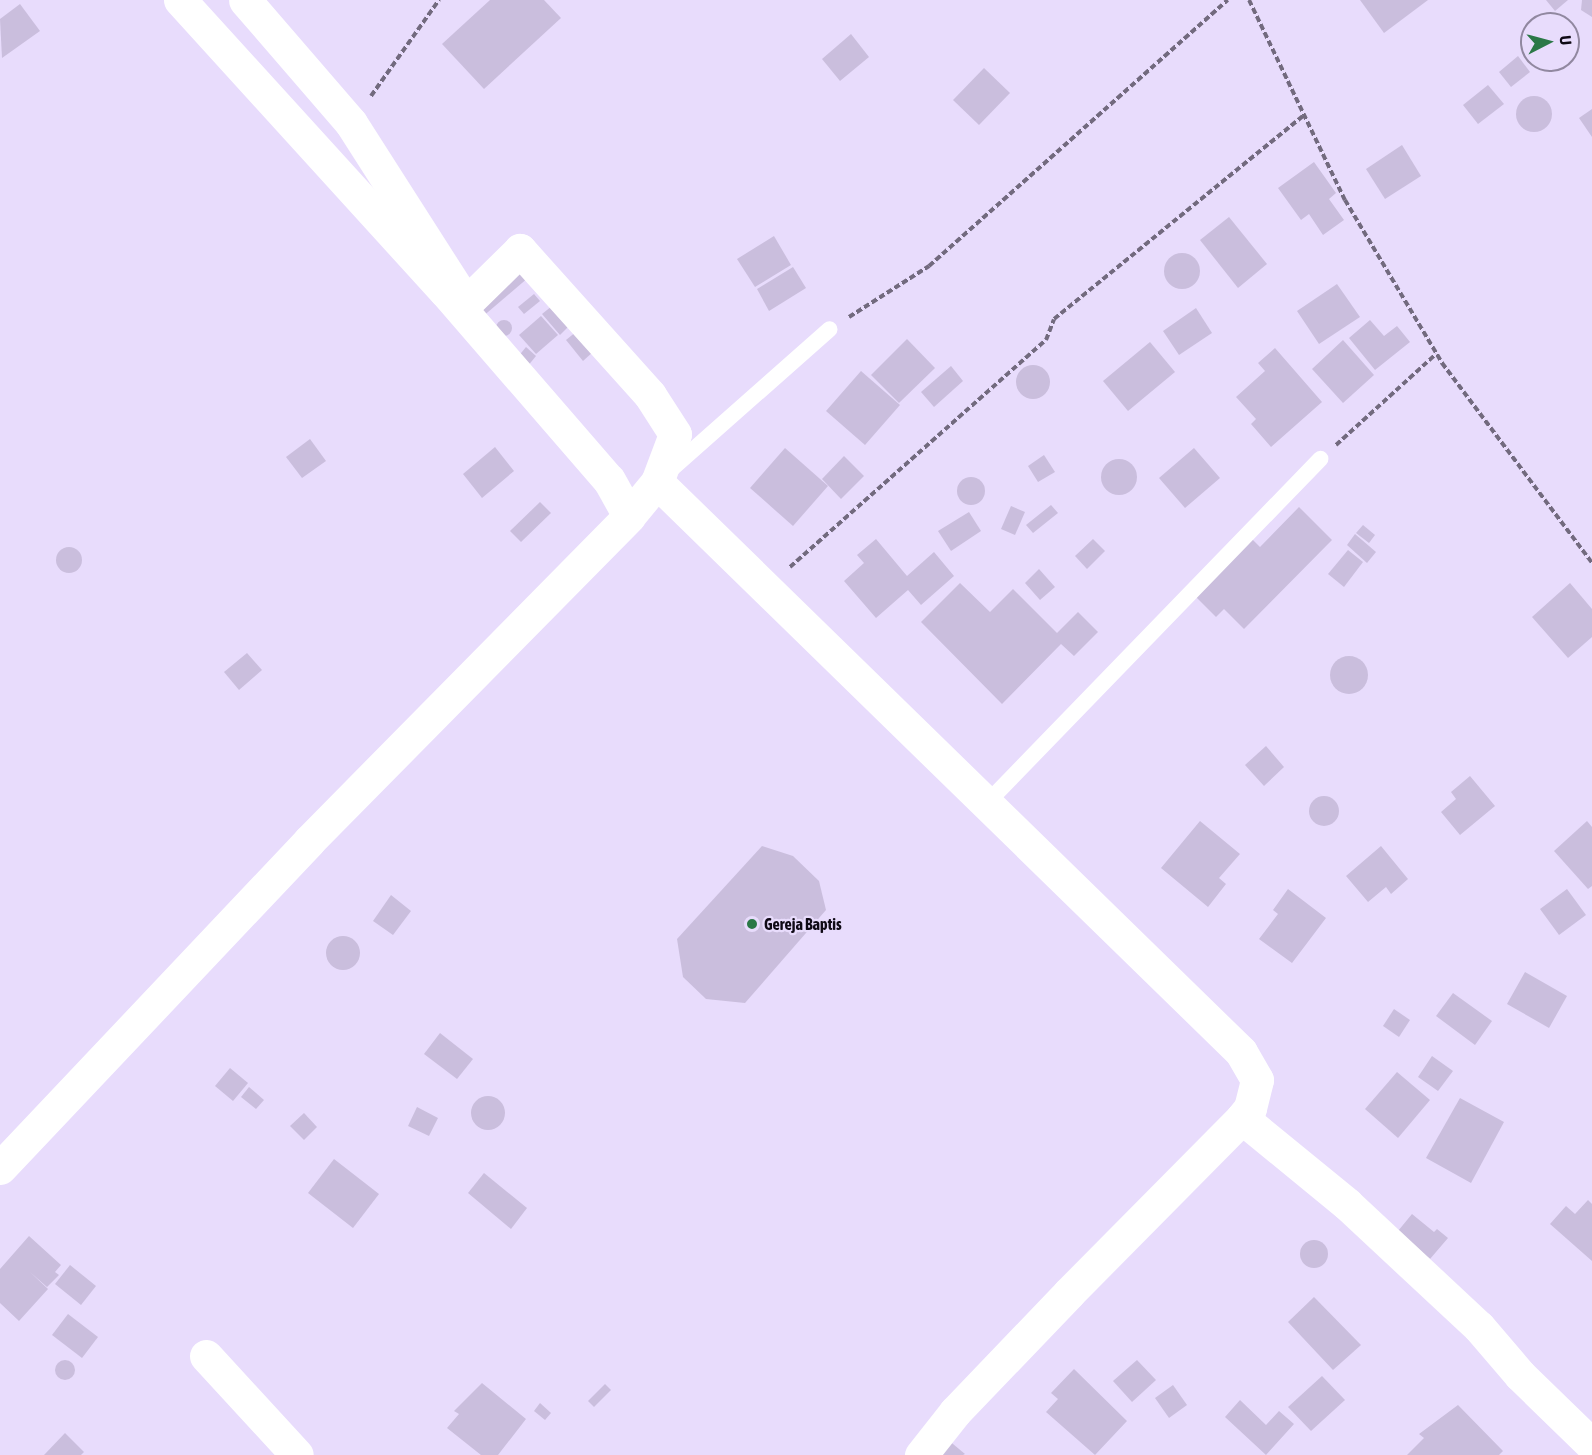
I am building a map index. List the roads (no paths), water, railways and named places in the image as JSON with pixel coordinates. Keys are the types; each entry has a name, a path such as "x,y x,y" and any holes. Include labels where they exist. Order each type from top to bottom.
{"street":[{"path":"180,0 445,291 609,480 629,516"},
{"path":"0,1168 309,842 629,516 657,482 675,434 650,395 520,250 466,303 351,123 245,0"},
{"path":"657,482 985,805 1241,1052 1257,1080 1250,1108 1242,1118 955,1412 921,1455"},
{"path":"1242,1118 1347,1204 1438,1289 1592,1445"},
{"path":"206,1356 297,1455"}],"lane":[{"path":"657,482 830,329"},
{"path":"985,805 1320,459"}],"place":[{"name":"Gereja Baptis","path":"752,924"}]}
